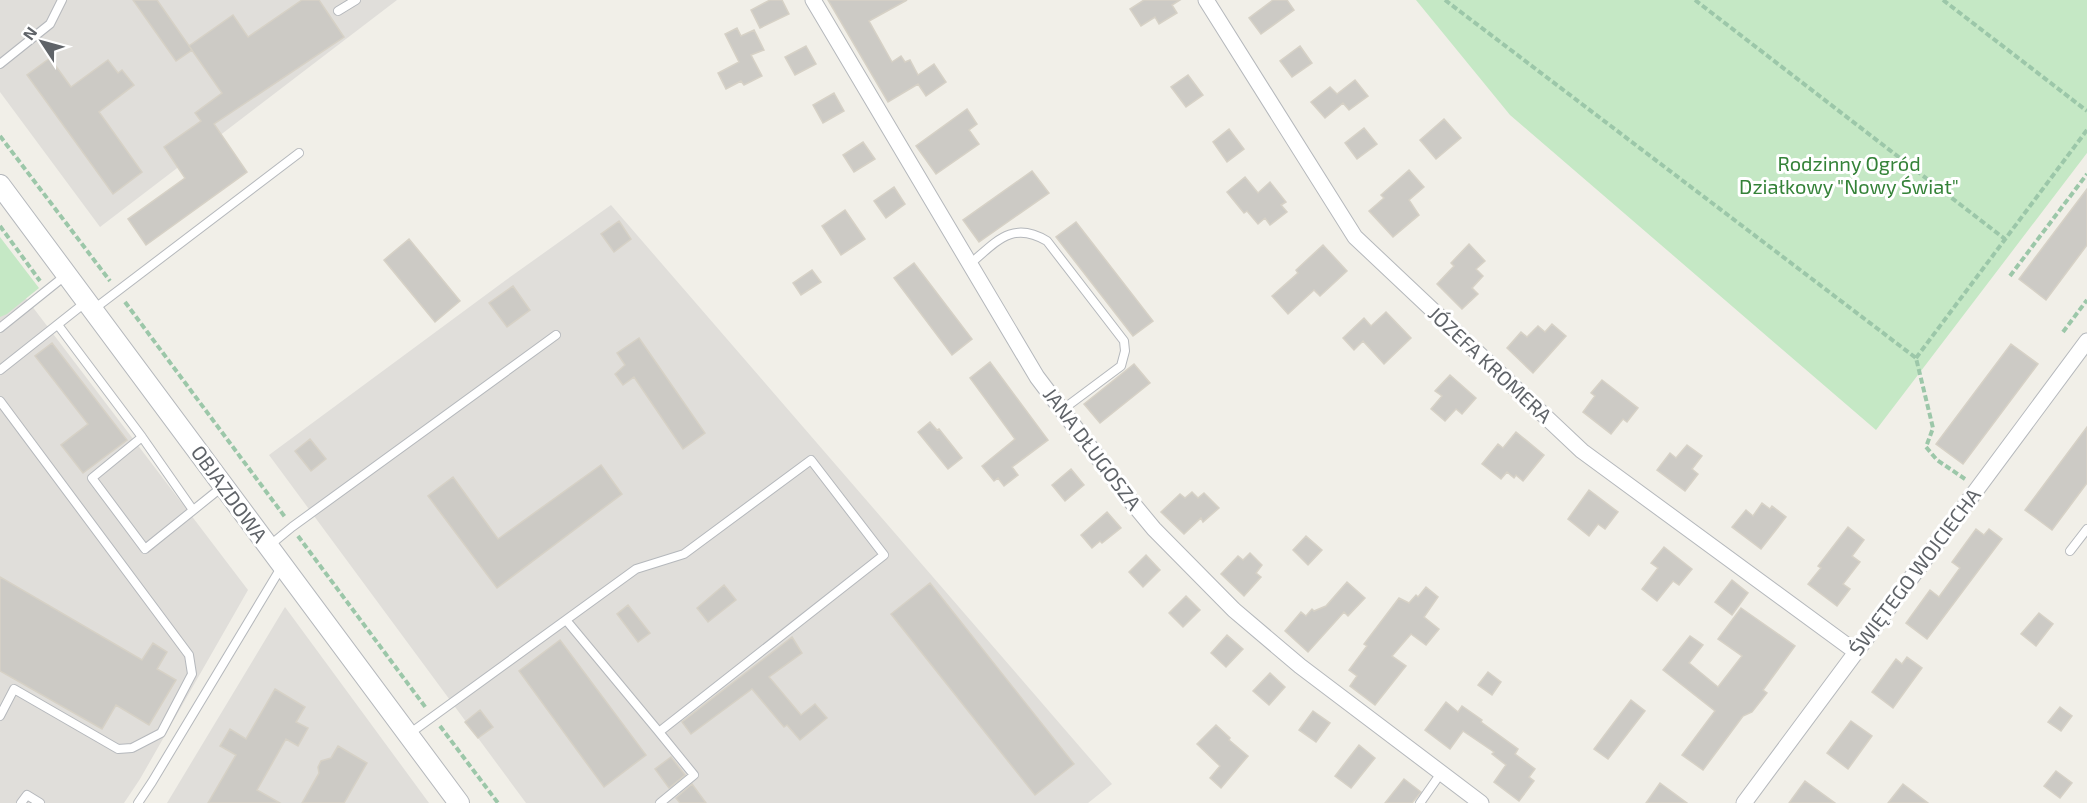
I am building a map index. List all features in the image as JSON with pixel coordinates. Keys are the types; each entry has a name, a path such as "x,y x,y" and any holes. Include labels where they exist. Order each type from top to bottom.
{"street":[{"name":"JANA DŁUGOSZA","path":"813,0 1037,377 1154,529 1234,610 1300,666 1481,803"},
{"name":"JÓZEFA KROMERA","path":"1206,0 1355,237 1582,451 1856,652"},
{"name":"OBJAZDOWA","path":"0,185 459,803"},
{"name":"ŚWIĘTEGO WOJCIECHA","path":"1744,803 2087,341"}],"lane":[{"path":"0,64 50,24 62,0"},
{"path":"338,11 356,0"},
{"path":"0,370 58,325 117,292 299,153"},
{"path":"970,264 1000,239 1014,232 1032,232 1047,241 1124,341 1125,351 1121,366 1062,410"},
{"path":"0,328 66,275"},
{"path":"58,325 142,437 193,510"},
{"path":"268,547 292,527 556,335"},
{"path":"0,401 189,655 192,674 161,733 132,748 118,749 14,689 0,716"},
{"path":"142,437 92,478 145,549 223,486"},
{"path":"407,735 636,569 684,554 811,460 884,555 659,732"},
{"path":"2070,551 2087,529"},
{"path":"138,803 282,566"},
{"path":"566,620 694,775 660,803"},
{"path":"1420,803 1441,773"},
{"path":"21,803 27,795 40,803"}],"path":[{"path":"1445,0 1916,358 1933,428 1926,447 1937,460 1977,489"},
{"path":"1695,0 2006,239"},
{"path":"1944,0 2087,111"},
{"path":"1916,358 2087,130"},
{"path":"0,136 498,803"},
{"path":"2010,276 2087,174"},
{"path":"0,226 47,291"},
{"path":"2062,332 2087,300"}],"shaded area":[{"path":"0,0 397,0 100,227 0,92"},
{"path":"611,205 1112,784 1088,803 526,803 269,455"},
{"path":"22,293 248,590 124,803 0,803 0,297"},
{"path":"285,607 429,803 167,803"}],"green space":[{"name":"Rodzinny Ogród Działkowy \"Nowy Świat\"","path":"1416,0 2087,0 2087,153 1876,430 1510,115"},
{"path":"0,237 39,288 0,317"}],"building":[{"path":"133,0 157,0 192,50 176,61"},
{"path":"302,0 319,0 344,37 214,124 247,172 146,245 128,219 185,178 164,147 201,121 195,113 222,93 189,46 233,15 248,37"},
{"path":"770,0 782,0 789,14 760,28 751,10"},
{"path":"828,0 907,0 869,21 892,62 901,56 905,62 910,60 918,75 934,64 946,82 926,96 918,84 888,102"},
{"path":"1144,0 1180,0 1172,5 1177,13 1159,24 1155,17 1141,26 1130,9"},
{"path":"1273,0 1287,0 1294,10 1261,34 1249,18"},
{"path":"737,28 741,36 754,30 764,50 751,55 762,76 744,85 741,81 726,89 718,73 739,62 725,34"},
{"path":"806,46 816,64 795,75 785,57"},
{"path":"1300,46 1312,63 1292,77 1280,61"},
{"path":"50,58 71,87 108,60 118,73 122,70 134,85 99,112 142,172 113,194 27,75"},
{"path":"1188,75 1203,95 1186,107 1171,87"},
{"path":"1355,80 1368,96 1349,110 1343,103 1325,118 1311,102 1330,87 1337,94"},
{"path":"834,93 844,111 823,123 813,105"},
{"path":"967,109 977,124 969,130 979,144 936,174 916,146"},
{"path":"1444,119 1461,138 1436,159 1420,140"},
{"path":"1364,128 1377,144 1357,159 1345,143"},
{"path":"1229,129 1244,149 1227,162 1213,142"},
{"path":"863,142 875,159 854,172 843,155"},
{"path":"1409,170 1424,187 1409,200 1419,215 1393,237 1369,211 1384,198 1381,195"},
{"path":"1032,171 1049,193 979,242 963,220"},
{"path":"1245,177 1258,193 1270,182 1286,202 1281,205 1287,212 1270,225 1265,218 1258,224 1247,211 1244,213 1227,192"},
{"path":"894,187 905,204 886,218 874,201"},
{"path":"2087,189 2087,245 2046,300 2019,279"},
{"path":"845,210 865,239 841,255 822,226"},
{"path":"619,221 631,239 614,252 601,234"},
{"path":"1076,222 1153,321 1133,336 1056,237"},
{"path":"409,239 460,301 435,322 384,260"},
{"path":"1469,244 1485,261 1476,269 1483,276 1472,288 1478,294 1462,309 1437,284 1454,266 1451,263"},
{"path":"1323,245 1347,271 1320,296 1314,290 1288,314 1272,296 1298,273 1296,270"},
{"path":"914,263 972,339 952,355 894,278"},
{"path":"812,270 821,282 801,295 793,283"},
{"path":"513,286 530,310 507,327 489,303"},
{"path":"1386,312 1411,338 1384,364 1363,341 1354,350 1343,338 1364,318 1371,326"},
{"path":"1552,324 1566,336 1533,373 1507,348 1521,332 1527,337 1538,326 1545,332"},
{"path":"639,338 705,433 683,449 634,377 623,385 615,374 625,365 617,353"},
{"path":"52,343 127,440 83,473 61,445 88,424 35,356"},
{"path":"2011,344 2038,364 1963,464 1936,444"},
{"path":"990,362 1048,440 1012,467 1018,475 1004,486 998,478 994,481 982,466 1015,439 970,378"},
{"path":"1134,364 1150,383 1100,423 1084,404"},
{"path":"1450,375 1476,398 1462,414 1456,409 1445,421 1431,409 1442,396 1435,391"},
{"path":"1602,380 1638,408 1627,422 1623,419 1611,434 1583,412 1595,396 1591,393"},
{"path":"930,422 937,430 939,429 962,458 948,469 918,432"},
{"path":"2087,427 2087,483 2052,530 2025,510"},
{"path":"1516,432 1544,455 1523,481 1507,472 1501,479 1482,464 1498,444 1503,448"},
{"path":"310,439 326,459 311,471 295,451"},
{"path":"1687,445 1702,456 1692,469 1698,474 1685,491 1657,470 1670,453 1676,458"},
{"path":"601,465 622,494 497,588 428,496 453,477 498,539"},
{"path":"1071,469 1084,485 1065,501 1052,485"},
{"path":"1589,490 1618,512 1605,529 1598,524 1589,536 1568,519"},
{"path":"1192,492 1198,498 1204,493 1219,508 1203,522 1201,518 1184,534 1161,512 1180,494 1185,498"},
{"path":"1762,503 1770,509 1772,506 1786,517 1761,549 1732,527 1746,510 1753,516"},
{"path":"1107,512 1121,528 1092,548 1081,535"},
{"path":"1848,527 1864,540 1852,556 1860,562 1843,584 1850,589 1837,606 1808,584 1821,568 1818,566"},
{"path":"1976,529 1984,535 1989,529 2002,539 1927,639 1906,623 1930,590 1939,597 1960,568 1952,562"},
{"path":"1306,536 1322,550 1308,565 1293,550"},
{"path":"1664,547 1692,569 1679,585 1673,581 1657,601 1642,589 1658,568 1651,563"},
{"path":"1250,553 1262,565 1256,573 1261,577 1244,596 1221,574 1238,556 1243,560"},
{"path":"1146,555 1160,570 1143,587 1129,572"},
{"path":"0,577 142,660 153,643 167,652 157,669 176,680 149,725 116,705 102,729 0,671"},
{"path":"1732,580 1748,593 1732,615 1715,602"},
{"path":"1347,582 1365,598 1348,616 1344,612 1308,652 1285,631 1301,612 1306,616 1312,609 1314,611 1326,606"},
{"path":"930,583 1074,764 1035,795 891,614"},
{"path":"724,585 736,600 708,622 697,608"},
{"path":"1426,587 1438,597 1424,617 1439,629 1426,645 1411,634 1392,656 1406,666 1375,705 1350,686 1357,676 1349,670 1367,646 1364,644 1399,598 1409,603"},
{"path":"1186,596 1200,610 1183,627 1169,613"},
{"path":"628,605 650,633 638,642 617,614"},
{"path":"1741,608 1795,646 1763,690 1767,693 1752,712 1743,716 1703,770 1682,755 1715,711 1663,670 1690,636 1703,645 1689,663 1718,687 1742,656 1718,639"},
{"path":"2039,613 2053,624 2036,646 2021,634"},
{"path":"1227,635 1243,649 1226,667 1211,653"},
{"path":"792,637 802,653 769,677 801,715 815,704 827,718 800,740 787,725 784,727 752,689 691,734 682,722"},
{"path":"560,640 646,755 604,787 519,671"},
{"path":"1907,657 1922,668 1893,708 1872,692 1896,659 1902,664"},
{"path":"1488,672 1501,682 1492,695 1478,685"},
{"path":"1270,673 1285,687 1269,705 1253,691"},
{"path":"275,689 305,707 296,722 308,728 298,746 286,739 257,790 280,803 208,803 236,755 220,746 230,729 246,739"},
{"path":"1631,700 1645,711 1608,759 1594,749"},
{"path":"1446,702 1458,712 1462,706 1482,720 1481,722 1518,749 1515,754 1535,769 1529,777 1534,781 1519,801 1494,782 1506,765 1492,754 1494,752 1463,731 1450,749 1425,730"},
{"path":"2060,707 2072,716 2061,731 2048,722"},
{"path":"480,710 493,727 478,738 465,722"},
{"path":"1313,711 1330,723 1316,742 1299,730"},
{"path":"1851,721 1872,736 1848,769 1827,753"},
{"path":"1216,725 1248,756 1221,788 1210,778 1220,766 1197,744"},
{"path":"1359,745 1375,758 1351,788 1335,776"},
{"path":"338,746 367,763 344,803 302,803 319,773 318,767 321,761 331,758"},
{"path":"671,757 685,775 669,788 655,769"},
{"path":"2056,771 2072,783 2060,798 2044,786"},
{"path":"1404,779 1421,792 1412,803 1385,803"},
{"path":"1805,781 1835,803 1789,803"},
{"path":"1660,783 1687,803 1646,803"},
{"path":"692,784 706,803 680,803 676,798"},
{"path":"1903,784 1928,803 1888,803"}]}
